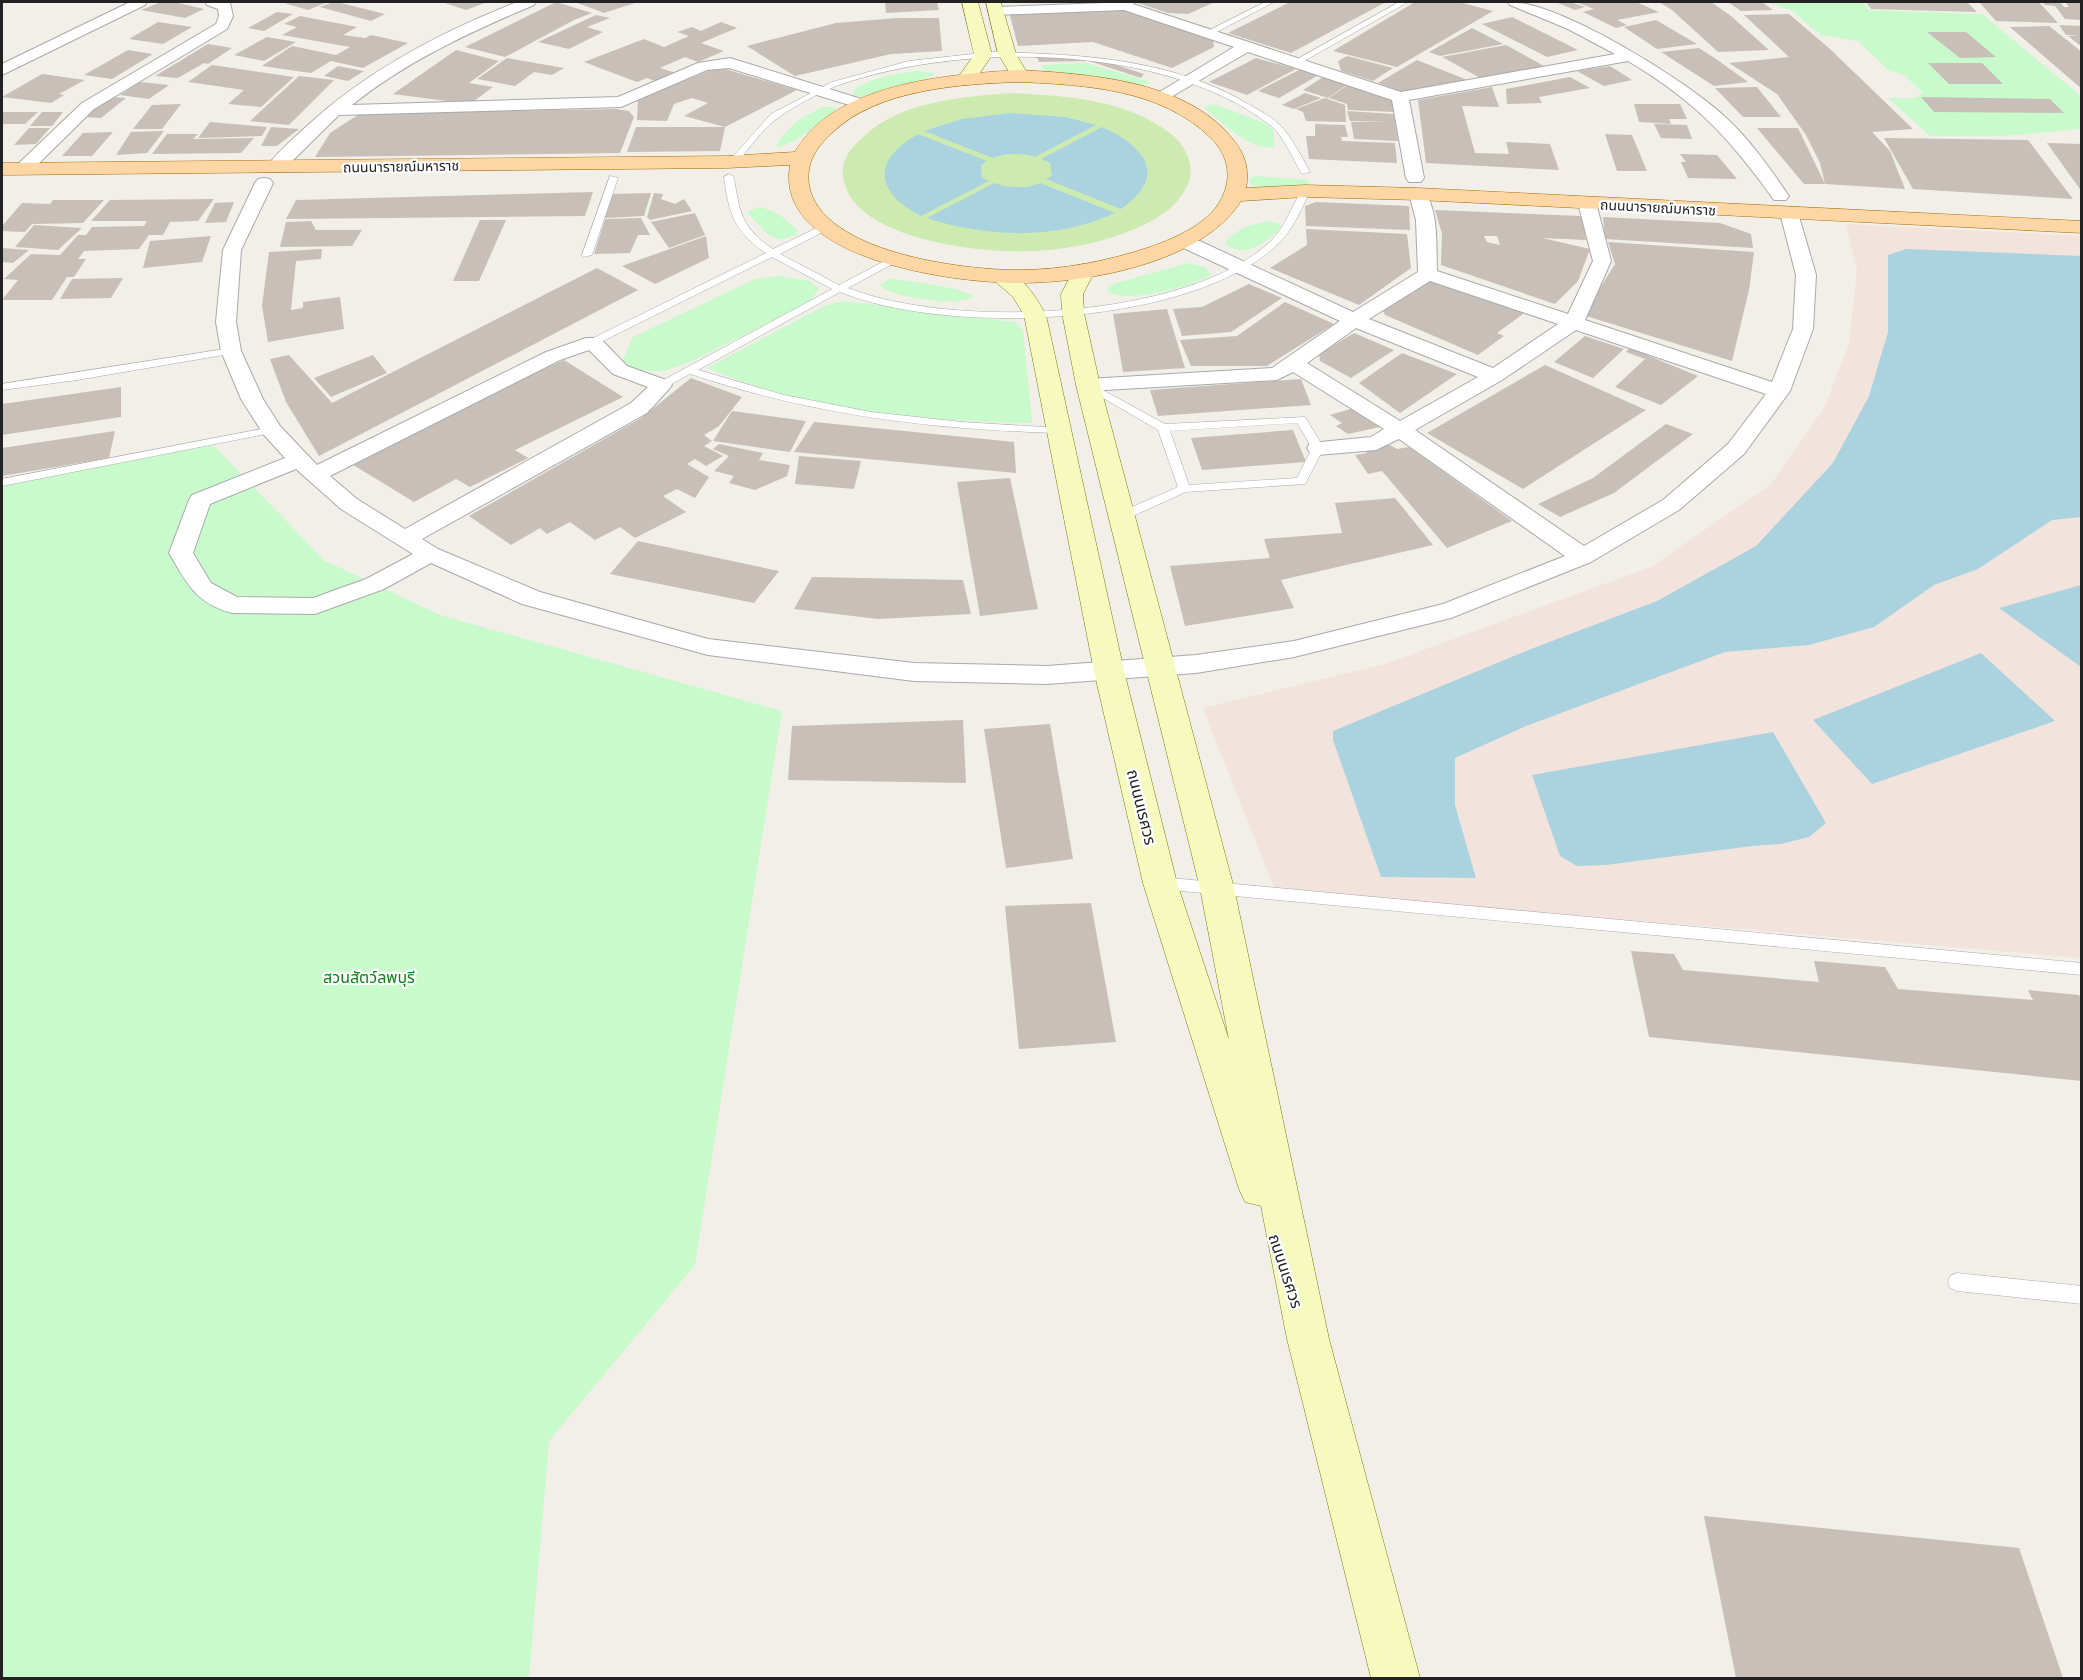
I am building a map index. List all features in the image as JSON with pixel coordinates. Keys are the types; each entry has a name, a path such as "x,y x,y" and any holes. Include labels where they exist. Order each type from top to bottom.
{"main road":[{"path":"966,79 983,55 970,2"},
{"path":"994,6 1007,54 1020,76"},
{"path":"1020,76 1063,78 1105,84 1159,99 1178,106 1207,123 1227,143 1258,167 1239,179 1234,195 1224,211 1207,227 1184,241 1138,259 1084,271 1000,276 944,270 894,259 856,244 826,227 810,211 801,195 797,179 801,158 810,143 824,129 865,105 895,94 966,79 1020,76"},
{"name":"ถนนนารายณ์มหาราช","path":"2,169 269,175 613,178 731,169 801,158"},
{"name":"ถนนนารายณ์มหาราช","path":"1258,167 1305,182"},
{"name":"ถนนนารายณ์มหาราช","path":"2,185 269,175 731,169 797,179"},
{"name":"ถนนนารายณ์มหาราช","path":"1234,195 1305,182 1785,205 2082,227"},
{"name":"ถนนนารายณ์มหาราช","path":"1417,187 1587,203 2082,210"},
{"name":"ถนนนเรศวร","path":"1084,271 1072,294 1072,313 1088,386 1217,888 1308,1339 1396,1678"},
{"name":"ถนนนเรศวร","path":"1000,276 1022,293 1035,315 1109,672 1160,883 1308,1339"}],"street":[{"path":"2,70 140,2"},
{"path":"23,169 88,106 222,26 226,16 225,6 212,2"},
{"path":"530,2 478,22 394,65 332,110 300,138 269,175 232,250 226,322 231,351 252,399 272,430 306,468 349,504 404,540 430,554 531,598 708,647 914,672 1047,675 1162,667 1294,650 1451,610 1583,557 1671,505 1736,449 1779,391 1803,329 1806,275 1785,205 1738,139 1692,97 1630,56 1539,10 1515,2"},
{"path":"994,6 1126,4 1401,97 1630,56"},
{"path":"1159,99 1246,46"},
{"path":"332,110 621,102 704,66 730,63 865,105"},
{"path":"1401,97 1425,220 1428,274"},
{"path":"1317,448 1376,443 1495,376 1574,322 1602,261 1587,203"},
{"path":"1184,241 1353,320 1495,376"},
{"path":"1088,386 1277,374 1353,320 1428,274 1779,391"},
{"path":"404,540 639,408 662,385 620,369 593,342 553,356 306,468 200,500 181,553 202,588 232,605 315,606 375,584 430,554"},
{"path":"1293,363 1400,430 1583,557"}],"lane":[{"path":"1208,33 1270,2"},
{"path":"1296,62 1404,2"},
{"path":"1007,54 1068,55 1113,60 1192,79 1228,94 1258,111 1284,133 1305,182 1287,229 1269,247 1239,267 1194,287 1158,298 1072,313 1035,315 947,312 880,301 840,289 772,255 743,227 734,210 731,169 754,132 770,118 818,91 873,72 902,65 1007,54"},
{"path":"587,255 613,178"},
{"path":"593,342 826,227"},
{"path":"662,385 894,259"},
{"path":"2,387 231,351"},
{"path":"691,371 736,387 818,408 888,419 971,428 1057,430"},
{"path":"1088,386 1163,428 1301,419 1317,448 1301,481 1184,489 1122,516"},
{"path":"1163,428 1184,489"},
{"path":"2,483 272,430"},
{"path":"1160,883 2082,969"},
{"path":"1957,1282 2082,1295"}],"shaded area":[{"path":"1846,224 2081,236 2081,958 1275,890 1203,708 1385,664 1651,567 1771,484 1824,408 1849,344 1857,270"}],"green space":[{"path":"1768,2 1863,2 1869,10 1982,14 2081,96 2081,129 2004,136 1930,136 1888,98 1916,98 1923,93 1904,75 1888,70 1858,41 1821,35 1792,11"},
{"path":"1086,63 1150,83 1141,86 1048,72 1041,68 1041,65"},
{"path":"917,71 936,73 895,90 871,96 853,96 854,90 868,82"},
{"path":"1011,93 1074,98 1115,106 1153,122 1177,139 1188,158 1191,172 1183,194 1166,212 1137,228 1087,244 1036,251 987,250 928,240 899,231 875,219 856,204 845,185 843,165 852,148 877,126 894,116 932,103"},
{"path":"1214,104 1267,124 1273,130 1275,146 1258,146 1238,135 1204,107"},
{"path":"823,107 834,107 836,112 796,140 779,147 776,146 796,122"},
{"path":"1254,176 1307,180 1310,184 1256,188 1248,181"},
{"path":"759,207 770,210 785,219 798,231 796,235 781,240 768,235 747,212"},
{"path":"1267,221 1278,223 1283,228 1256,247 1242,250 1226,245 1227,239 1244,227"},
{"path":"1188,263 1205,267 1211,275 1159,293 1128,296 1107,290 1113,284"},
{"path":"777,276 810,281 819,289 808,303 690,362 664,371 639,371 628,366 623,359 633,337 755,279"},
{"path":"890,279 948,288 974,297 966,300 940,301 897,294 879,285"},
{"path":"843,301 1015,322 1023,330 1032,423 950,420 867,411 785,395 707,368 824,306"},
{"name":"สวนสัตว์ลพบุรี","path":"210,442 325,561 440,615 782,711 695,1265 549,1441 529,1678 2,1678 2,486"}],"water":[{"path":"1010,113 1065,117 1096,125 1035,157 1014,154 993,158 924,131 962,119"},
{"path":"1102,127 1130,143 1146,163 1147,174 1144,185 1136,197 1121,209 1046,179 1052,176 1050,163 1041,159"},
{"path":"918,134 987,161 981,165 982,178 989,181 921,216 906,207 887,187 886,165 903,144"},
{"path":"994,183 1017,187 1040,183 1115,213 1070,228 1022,233 974,229 927,218"},
{"path":"1906,249 2081,256 2081,517 2052,520 1978,569 1934,585 1874,627 1809,645 1725,652 1526,726 1455,758 1455,805 1476,878 1381,877 1333,740 1333,731 1531,649 1657,601 1756,546 1833,463 1869,396 1888,332 1888,255"},
{"path":"2081,585 2081,667 1999,608"},
{"path":"1981,653 2055,721 1872,784 1813,720"},
{"path":"1773,732 1826,823 1809,837 1781,844 1606,865 1577,866 1560,856 1532,775"}],"building":[{"path":"161,2 174,2 204,9 185,18 141,10"},
{"path":"281,2 328,2 308,10"},
{"path":"333,2 385,14 371,21 320,7"},
{"path":"442,2 487,2 466,10"},
{"path":"556,2 592,13 574,20 505,57 465,47"},
{"path":"575,2 638,2 604,13"},
{"path":"885,2 937,2 939,10 886,13"},
{"path":"1135,2 1215,2 1188,14 1168,13"},
{"path":"1290,2 1386,2 1291,53 1228,33"},
{"path":"1415,2 1459,2 1493,11 1397,67 1333,51"},
{"path":"1576,2 1636,2 1659,12 1617,20 1627,25 1616,28 1583,12 1594,9"},
{"path":"1659,2 1711,2 1731,16 1769,50 1718,52 1672,10"},
{"path":"1728,2 1762,2 1773,10 1741,11"},
{"path":"1866,2 1967,2 1977,12 1871,9"},
{"path":"1979,2 2039,2 2058,23 1996,21"},
{"path":"2042,2 2060,2 2064,7 2069,7 2065,2 2082,2 2082,6 2079,5 2082,8 2082,20 2065,19 2055,6 2045,5"},
{"path":"1558,3 1585,7 1575,10"},
{"path":"1115,7 1213,39 1214,47 1172,68 1093,42 1018,46 1009,12"},
{"path":"277,12 293,14 264,31 248,28"},
{"path":"1789,14 1830,49 1913,129 1872,132 1890,151 1905,189 1825,184 1820,163 1806,135 1777,94 1729,63 1789,57 1744,15"},
{"path":"596,15 610,18 587,27 603,32 569,49 538,42"},
{"path":"300,16 357,27 343,35 365,38 371,35 408,43 363,68 331,61 311,73 262,66 292,46 336,55 350,47 282,35 297,27 284,24"},
{"path":"1512,17 1578,50 1547,57 1482,24"},
{"path":"897,18 939,18 942,51 891,54 795,76 747,46 836,23"},
{"path":"1656,20 1697,44 1657,49 1624,27"},
{"path":"158,22 192,27 163,44 129,39"},
{"path":"721,22 737,28 701,43 724,51 698,62 685,57 660,68 679,74 660,83 647,78 637,82 584,62 644,39 664,47 689,36 677,32 692,27 701,31"},
{"path":"2059,25 2082,26 2082,47 2068,36 2079,35 2066,35"},
{"path":"2049,26 2082,52 2082,89 2010,27"},
{"path":"1472,28 1503,44 1440,56 1429,52"},
{"path":"1927,32 1966,32 1996,57 1960,58"},
{"path":"267,37 296,42 264,61 234,55"},
{"path":"208,44 232,48 208,64 204,63 178,78 155,76"},
{"path":"1506,45 1546,67 1484,80 1442,57"},
{"path":"1699,48 1748,82 1714,86 1661,52"},
{"path":"128,50 153,54 112,79 84,75"},
{"path":"456,50 499,61 469,83 493,87 470,104 393,94"},
{"path":"1347,56 1393,68 1373,81 1341,71 1338,61"},
{"path":"1037,57 1092,57 1144,74 1141,78 1089,61 1039,62"},
{"path":"507,58 564,68 552,75 534,72 515,86 477,79"},
{"path":"1256,58 1296,69 1247,95 1209,82"},
{"path":"1417,60 1470,81 1406,93 1378,83"},
{"path":"1928,63 1982,63 2003,84 1949,84"},
{"path":"212,65 294,77 261,107 228,104 244,90 188,82"},
{"path":"338,66 364,71 348,81 324,76"},
{"path":"1610,66 1632,80 1604,86 1577,71"},
{"path":"718,67 797,90 725,127 684,116 708,103 692,98 674,104 667,121 637,120 638,100"},
{"path":"1299,70 1317,76 1279,98 1258,91"},
{"path":"42,74 85,80 59,94 64,95 51,103 2,97"},
{"path":"299,76 334,80 289,125 250,121"},
{"path":"1323,77 1348,84 1328,98 1303,90"},
{"path":"1570,77 1590,88 1539,97 1542,103 1507,104 1506,89"},
{"path":"140,82 169,85 149,99 120,95"},
{"path":"1349,84 1392,99 1395,112 1348,110 1347,104 1329,98"},
{"path":"1492,87 1499,107 1462,106 1475,153 1509,154 1506,142 1550,144 1559,170 1426,163 1418,100"},
{"path":"1757,87 1781,117 1743,117 1715,88"},
{"path":"1305,93 1321,98 1294,109 1282,105"},
{"path":"111,97 126,98 101,118 84,117"},
{"path":"1921,97 2050,99 2064,113 1934,112"},
{"path":"1325,98 1345,105 1346,122 1306,121 1303,112 1296,109"},
{"path":"181,104 162,129 133,129 152,105"},
{"path":"1634,104 1680,104 1687,119 1669,119 1671,124 1639,122"},
{"path":"616,109 629,111 634,117 620,153 315,157 330,133 361,113"},
{"path":"1347,111 1394,114 1398,141 1354,139 1351,122 1390,122 1350,121"},
{"path":"2,112 38,112 25,124 2,124"},
{"path":"42,112 63,112 52,126 30,126"},
{"path":"210,122 267,127 262,136 198,138"},
{"path":"1315,124 1345,125 1348,137 1341,137 1342,141 1395,143 1397,163 1309,159 1306,136 1315,136"},
{"path":"1654,124 1687,125 1692,139 1661,138"},
{"path":"271,127 299,129 277,146 261,146"},
{"path":"636,127 725,127 720,151 627,152"},
{"path":"29,128 50,128 36,144 14,145"},
{"path":"1757,128 1798,128 1825,184 1804,184"},
{"path":"164,131 147,153 116,155 131,132"},
{"path":"113,132 92,156 62,156 83,133"},
{"path":"167,134 198,134 193,139 254,138 241,153 152,154"},
{"path":"1605,134 1632,135 1647,171 1617,171"},
{"path":"1884,138 2028,140 2073,199 1913,189"},
{"path":"2047,143 2082,144 2082,192"},
{"path":"1680,154 1717,155 1737,179 1688,178 1681,162 1686,162"},
{"path":"593,192 585,216 286,219 296,200"},
{"path":"651,193 644,216 604,218 611,194"},
{"path":"654,193 663,194 661,199 675,204 684,199 692,211 650,220 647,217"},
{"path":"214,199 198,221 170,222 163,235 149,235 139,249 84,251 78,259 86,259 74,277 67,277 52,300 2,300 18,280 4,279 31,254 60,255 78,235 86,235 92,227 144,226 147,221 91,221 110,200"},
{"path":"53,200 104,200 83,223 32,224 25,232 2,231 2,226 22,203 50,204"},
{"path":"234,202 226,222 205,223 215,203"},
{"path":"1316,202 1409,206 1410,230 1306,226 1305,206"},
{"path":"1435,210 1582,216 1586,240 1542,238 1590,249 1578,281 1555,304 1441,265 1442,234","holes":["1484,236 1497,236 1500,245 1487,242"]},
{"path":"695,213 705,235 669,248 651,222"},
{"path":"1603,217 1720,223 1751,234 1753,248 1605,239"},
{"path":"641,218 650,235 638,235 630,253 594,254 605,219"},
{"path":"480,220 506,220 479,281 453,281"},
{"path":"311,221 316,230 362,230 352,246 280,247 286,222"},
{"path":"34,225 82,228 58,250 15,247"},
{"path":"1306,229 1407,234 1411,268 1359,305 1270,268 1307,245"},
{"path":"211,236 202,262 143,268 150,241"},
{"path":"706,236 709,258 655,284 622,266"},
{"path":"1608,242 1754,252 1749,290 1732,361 1583,315 1615,264"},
{"path":"2,248 29,250 13,263 2,262"},
{"path":"322,249 321,259 296,261 291,310 303,308 303,302 340,297 344,329 268,342 262,306 269,252"},
{"path":"597,268 638,290 319,456 286,402 270,359 289,355 332,403"},
{"path":"123,278 111,298 60,299 72,279"},
{"path":"1428,280 1440,280 1527,311 1497,333 1504,336 1478,355 1385,315 1383,311"},
{"path":"1249,284 1282,298 1231,332 1182,336 1173,309 1202,307"},
{"path":"1285,302 1334,324 1267,366 1191,366 1180,340 1237,336"},
{"path":"1167,309 1185,368 1123,372 1113,314"},
{"path":"1354,333 1394,350 1351,378 1320,361 1319,354"},
{"path":"1585,336 1624,349 1593,378 1554,362"},
{"path":"1631,346 1652,352 1649,356 1698,376 1661,405 1615,387 1645,359 1626,352"},
{"path":"1402,353 1457,374 1400,413 1359,383"},
{"path":"373,355 387,373 331,397 314,378"},
{"path":"564,360 623,397 515,450 528,458 470,487 456,479 414,502 350,463 450,411"},
{"path":"1545,365 1646,410 1523,489 1427,433"},
{"path":"691,378 742,397 719,426 704,435 712,441 704,446 723,456 706,466 695,459 687,464 709,477 695,498 677,489 663,496 686,512 635,538 620,527 595,540 570,522 547,534 540,528 511,545 469,516 641,418"},
{"path":"1301,379 1311,405 1158,416 1150,390"},
{"path":"121,387 121,417 2,435 2,404"},
{"path":"1354,408 1380,427 1348,434 1336,426 1342,423 1330,415"},
{"path":"732,411 806,421 790,452 713,441"},
{"path":"814,422 1014,442 1016,473 794,452"},
{"path":"1666,424 1693,434 1614,493 1560,517 1538,504 1593,478"},
{"path":"1293,430 1306,462 1202,470 1191,438"},
{"path":"115,431 109,458 2,476 2,448"},
{"path":"719,444 763,453 759,460 790,465 787,476 755,490 729,483 734,476 714,471 729,456 713,449"},
{"path":"1388,444 1397,449 1409,447 1512,521 1447,548 1382,471 1368,474 1355,455 1367,453 1364,450"},
{"path":"799,456 861,461 854,489 795,484"},
{"path":"1010,478 1038,609 980,616 957,482"},
{"path":"1395,498 1433,545 1281,580 1294,608 1185,626 1170,566 1270,558 1264,539 1342,533 1335,503"},
{"path":"638,541 779,571 754,603 610,574"},
{"path":"812,577 963,580 971,614 878,619 794,609"},
{"path":"963,720 966,783 788,780 792,726"},
{"path":"1050,724 1073,859 1006,868 984,729"},
{"path":"1091,903 1116,1042 1019,1049 1005,906"},
{"path":"1631,951 1674,954 1683,970 1819,982 1814,961 1885,967 1898,989 2033,1000 2028,990 2079,995 2082,1000 2082,1081 1649,1037"},
{"path":"1704,1516 2019,1548 2063,1678 1736,1678"}]}
